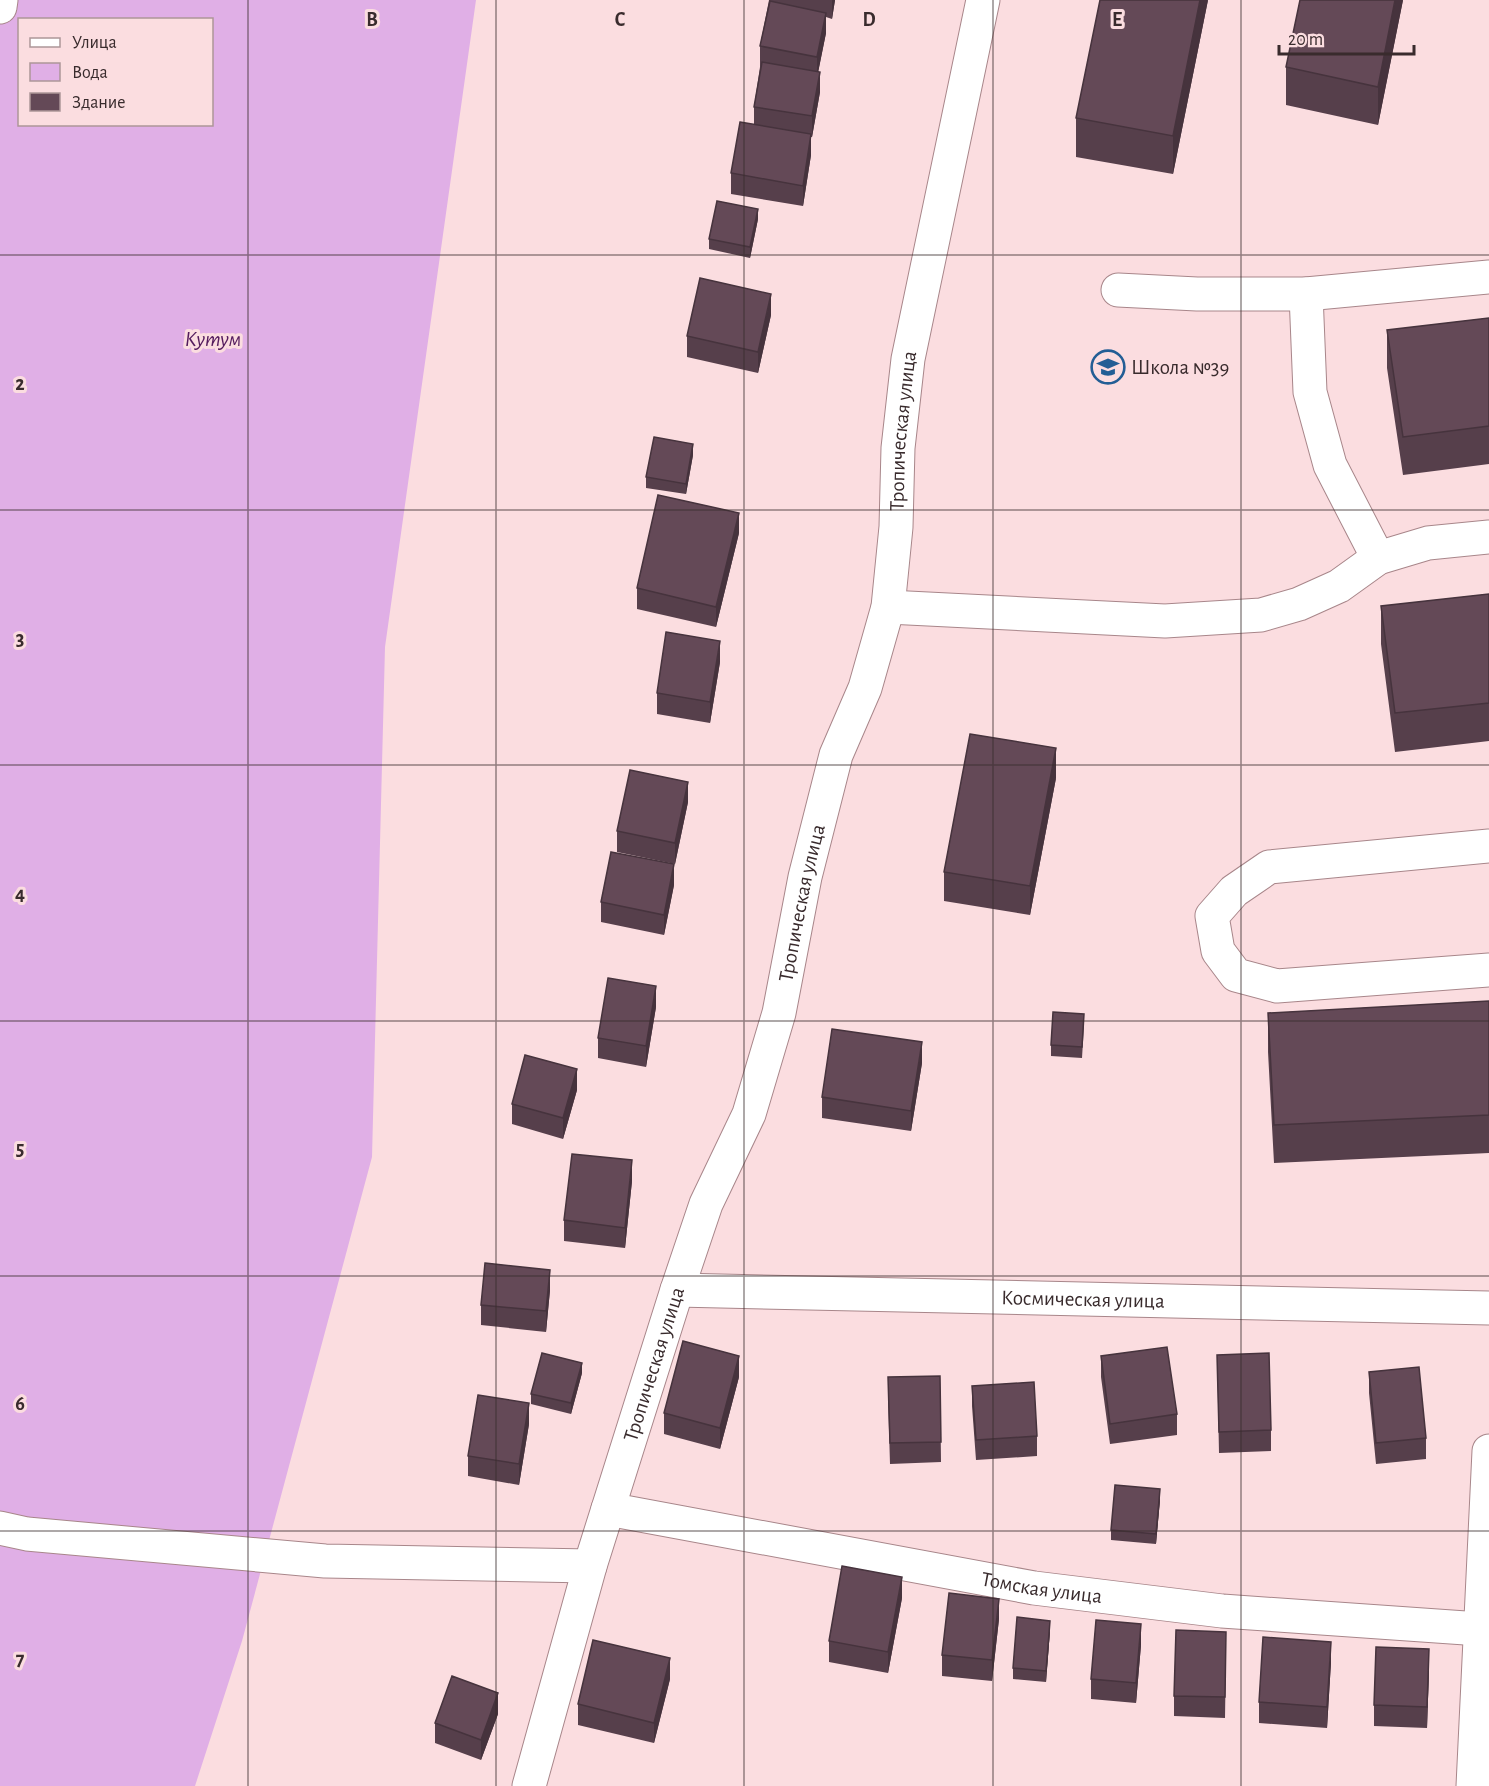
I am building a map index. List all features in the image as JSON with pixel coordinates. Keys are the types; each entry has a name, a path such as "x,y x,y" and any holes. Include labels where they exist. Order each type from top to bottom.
{"street":[{"path":"0,7 1,0"},
{"name":"Тропическая улица","path":"529,1786 590,1566 677,1290 706,1204 749,1114 779,1013 805,877 836,755 865,688 888,606 896,527 898,448 908,359 983,0"},
{"path":"1118,290 1197,294 1306,294 1489,277"},
{"path":"1306,294 1310,392 1330,465 1378,558"},
{"path":"888,606 1165,621 1261,615 1299,604 1339,585 1378,558 1428,543 1489,537"},
{"path":"1489,846 1269,867 1234,891 1212,916 1218,951 1236,975 1277,986 1489,970"},
{"name":"Космическая улица","path":"677,1290 1489,1308"},
{"path":"1473,1786 1489,1451"},
{"name":"Томская улица","path":"608,1509 1034,1588 1222,1611 1480,1629"},
{"path":"14,1531 326,1561 590,1566"}],"water":[{"name":"Кутум","path":"0,0 476,0 385,647 372,1157 242,1641 195,1786 0,1786"}],"building":[{"path":"1100,0 1200,0 1173,136 1076,118"},
{"path":"1300,0 1395,0 1378,87 1286,67"},
{"path":"770,1 826,13 817,57 760,46"},
{"path":"762,62 820,72 812,116 754,107"},
{"path":"740,122 811,134 803,186 731,173"},
{"path":"717,201 758,209 750,247 709,239"},
{"path":"700,278 771,294 758,352 687,336"},
{"path":"1489,318 1489,426 1403,437 1387,330"},
{"path":"654,437 693,444 686,484 646,477"},
{"path":"658,495 739,513 716,607 637,588"},
{"path":"1489,594 1489,703 1395,713 1381,606"},
{"path":"666,632 720,641 710,702 657,693"},
{"path":"970,734 1056,748 1030,886 944,872"},
{"path":"630,770 688,782 675,843 617,831"},
{"path":"611,852 674,864 664,915 601,902"},
{"path":"608,978 656,986 646,1046 598,1038"},
{"path":"1489,1001 1489,1115 1274,1125 1268,1013"},
{"path":"1053,1012 1084,1014 1082,1047 1051,1045"},
{"path":"832,1029 922,1042 911,1111 822,1097"},
{"path":"525,1055 577,1069 563,1118 512,1104"},
{"path":"572,1154 632,1160 625,1228 564,1220"},
{"path":"485,1263 550,1270 546,1311 481,1305"},
{"path":"683,1341 739,1356 720,1428 664,1413"},
{"path":"1167,1347 1177,1414 1110,1424 1101,1356"},
{"path":"542,1353 582,1363 571,1403 531,1394"},
{"path":"1269,1353 1271,1430 1219,1432 1217,1355"},
{"path":"1419,1367 1426,1438 1376,1443 1369,1372"},
{"path":"940,1376 941,1442 890,1443 888,1377"},
{"path":"1034,1382 1037,1436 976,1440 972,1386"},
{"path":"478,1395 529,1403 519,1464 468,1456"},
{"path":"1115,1485 1160,1489 1156,1534 1111,1530"},
{"path":"842,1566 902,1577 888,1652 829,1641"},
{"path":"949,1593 999,1599 992,1660 942,1655"},
{"path":"1017,1617 1050,1621 1046,1671 1013,1668"},
{"path":"1096,1620 1141,1624 1136,1683 1091,1679"},
{"path":"1176,1630 1226,1632 1225,1697 1174,1696"},
{"path":"1263,1637 1331,1642 1327,1707 1259,1702"},
{"path":"593,1640 670,1658 654,1723 578,1704"},
{"path":"1376,1647 1429,1649 1427,1707 1374,1705"},
{"path":"452,1676 498,1693 481,1740 435,1723"}],"place":[{"name":"Школа №39","path":"1108,367"}]}
